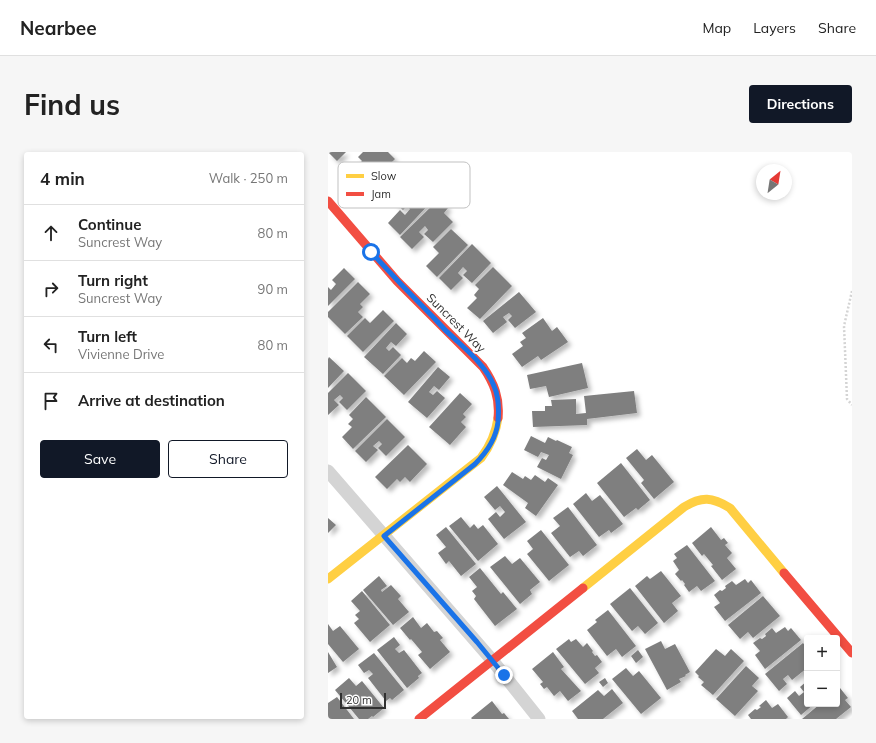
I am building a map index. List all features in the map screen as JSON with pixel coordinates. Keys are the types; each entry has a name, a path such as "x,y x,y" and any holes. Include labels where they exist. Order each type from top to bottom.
{"street":[{"name":"Suncrest Way","path":"328,201 397,281 483,367 494,385 499,408 497,427 494,436 487,451 475,464 328,579"},
{"path":"328,471 492,660 539,719"},
{"path":"419,719 684,507 697,500 707,498 718,500 733,511 852,653"}],"path":[{"path":"852,291 844,326 847,399 852,405"}],"building":[{"path":"328,152 346,152 337,161"},
{"path":"363,152 388,152 395,159 392,162 361,162 362,161 358,157"},
{"path":"409,208 425,208 400,235 388,223 400,210 405,215 410,209"},
{"path":"430,208 448,208 444,213 453,222 433,242 424,234 428,230 425,226 419,232 424,237 412,249 400,237"},
{"path":"451,229 468,245 437,277 426,266 439,253 433,247"},
{"path":"472,244 491,263 472,283 463,275 467,271 463,267 458,273 463,278 451,290 439,278"},
{"path":"493,267 512,286 480,319 467,308 477,298 474,295 479,289 475,285"},
{"path":"344,268 355,279 328,306 328,287 331,290 336,284 332,280"},
{"path":"358,282 370,294 360,304 363,307 358,312 363,317 345,334 328,317 328,312"},
{"path":"519,292 536,312 515,328 508,320 512,316 509,313 503,317 507,322 493,333 483,321"},
{"path":"383,310 394,321 363,352 347,336 365,318 370,323"},
{"path":"543,318 552,331 557,327 568,342 541,360 538,356 522,367 512,354 523,346 520,342 526,338 522,333"},
{"path":"396,323 407,334 396,346 391,342 386,348 389,351 393,347 401,355 383,374 364,357"},
{"path":"424,351 436,362 404,395 384,376 402,358 407,363 411,358 415,361"},
{"path":"329,357 344,371 328,388 328,359"},
{"path":"582,363 588,388 549,397 546,386 530,389 527,375"},
{"path":"438,367 450,377 439,390 434,386 429,392 433,395 437,391 445,398 427,418 408,402"},
{"path":"348,373 366,391 347,410 339,402 343,398 340,395 334,400 339,405 328,415 328,393"},
{"path":"634,391 637,413 587,419 587,425 533,427 532,411 545,411 545,406 552,406 551,400 576,399 576,414 586,413 584,396"},
{"path":"460,393 472,404 463,414 466,417 461,422 466,427 450,445 429,427"},
{"path":"366,397 386,417 353,449 342,437 352,427 348,424 353,419 349,415"},
{"path":"387,419 405,437 386,456 378,448 382,444 379,441 373,446 378,450 366,462 355,451"},
{"path":"531,436 545,443 548,437 572,447 569,453 573,455 561,479 537,467 542,458 546,460 549,455 541,452 538,457 524,450"},
{"path":"408,445 427,464 410,482 405,477 400,482 397,479 387,489 375,477"},
{"path":"637,449 646,460 652,455 674,482 654,499 641,483 644,480 626,458"},
{"path":"621,463 650,500 638,510 636,508 624,517 597,483"},
{"path":"512,472 523,479 525,476 531,480 535,475 545,482 548,478 558,485 536,516 525,508 528,503 503,485"},
{"path":"497,486 526,522 504,539 488,519 496,512 500,517 505,512 500,506 495,510 484,497"},
{"path":"586,493 592,501 600,495 623,524 611,533 609,530 599,537 573,504"},
{"path":"568,507 597,545 583,556 579,551 570,557 551,533 560,526 553,518"},
{"path":"461,517 470,528 474,524 478,529 483,525 498,544 478,561 449,526"},
{"path":"328,518 336,525 328,533"},
{"path":"446,527 476,564 461,576 449,561 446,564 438,553 446,547 436,535"},
{"path":"711,527 721,540 724,538 728,543 725,545 732,553 727,558 736,569 722,580 711,566 713,565 704,554 702,556 692,543"},
{"path":"541,530 569,565 549,581 527,554 533,549 527,541"},
{"path":"687,545 715,581 701,591 697,586 689,592 682,580 681,581 675,574 679,570 673,561 677,558 674,554"},
{"path":"505,556 512,564 520,558 540,582 530,590 532,594 520,604 490,567"},
{"path":"480,568 501,594 503,592 517,609 495,626 474,599 476,596 472,591 477,587 469,577"},
{"path":"661,571 681,596 672,603 678,611 664,623 635,586 647,576 650,579"},
{"path":"379,576 387,586 381,590 382,592 391,585 401,596 398,599 409,612 393,625 363,590"},
{"path":"745,579 748,583 751,580 761,593 725,621 714,607 720,603 714,595 720,590 722,591 726,588 725,586 732,581 736,585"},
{"path":"630,588 658,623 645,634 638,626 632,631 610,604"},
{"path":"362,591 390,625 370,642 354,623 359,619 355,615 360,611 351,601"},
{"path":"763,596 780,616 753,638 748,632 740,639 728,625"},
{"path":"608,610 636,646 622,657 616,649 607,656 587,630 597,622 595,620"},
{"path":"413,617 421,628 427,623 434,632 437,631 443,638 440,640 450,652 430,669 418,655 422,652 400,628"},
{"path":"328,624 333,631 340,626 359,649 343,662 328,644"},
{"path":"785,627 788,631 791,628 801,640 765,669 755,655 760,651 753,643 766,636 765,634 772,628 776,633"},
{"path":"394,637 400,645 395,649 399,653 404,650 422,673 418,676 419,678 407,688 377,650"},
{"path":"569,639 571,642 576,639 583,647 587,643 595,656 597,655 602,662 595,668 599,673 585,684 556,649"},
{"path":"661,641 665,649 675,644 690,672 685,675 686,676 679,679 681,682 667,690 645,649"},
{"path":"803,643 804,644 804,670 792,680 788,675 783,679 787,684 779,691 765,674"},
{"path":"716,649 725,656 731,649 744,661 713,695 701,685 704,682 695,672"},
{"path":"638,650 643,657 636,663 631,656"},
{"path":"328,652 337,667 328,673"},
{"path":"553,652 564,667 561,669 581,691 568,701 560,691 554,696 547,687 544,689 540,684 543,682 532,669"},
{"path":"374,653 404,690 392,700 390,698 386,701 368,678 373,674 369,670 364,673 358,665"},
{"path":"746,666 759,678 752,686 758,691 735,716 716,699"},
{"path":"626,668 633,676 639,671 661,698 641,714 612,679"},
{"path":"349,678 356,686 362,681 384,708 373,717 372,716 368,719 359,719 335,690"},
{"path":"605,678 608,683 603,687 599,682"},
{"path":"804,684 804,692 800,687"},
{"path":"840,688 848,698 845,700 851,707 836,719 802,719 816,707 840,707"},
{"path":"612,689 623,703 603,719 578,719 572,711 598,690 604,696"},
{"path":"795,691 799,696 804,692 804,707 810,707 801,715 787,698"},
{"path":"337,697 354,719 328,719 328,703"},
{"path":"766,700 772,708 778,704 788,717 786,719 751,719 748,715 755,709 757,710 761,707 759,706"},
{"path":"492,701 502,714 504,713 509,719 471,718"}],"traffic: slow":[{"path":"328,579 481,458 492,439 498,418"},
{"path":"583,588 684,507 690,503 707,499 718,502 730,508 784,573"}],"traffic: jam":[{"path":"328,201 397,281 483,367 490,379 497,397 498,418"},
{"path":"784,573 852,653"},
{"path":"419,719 583,588"}],"route":[{"path":"371,252 397,281 473,356 483,367 494,385 499,408 497,427 487,451 475,464 384,536 504,675"}]}
